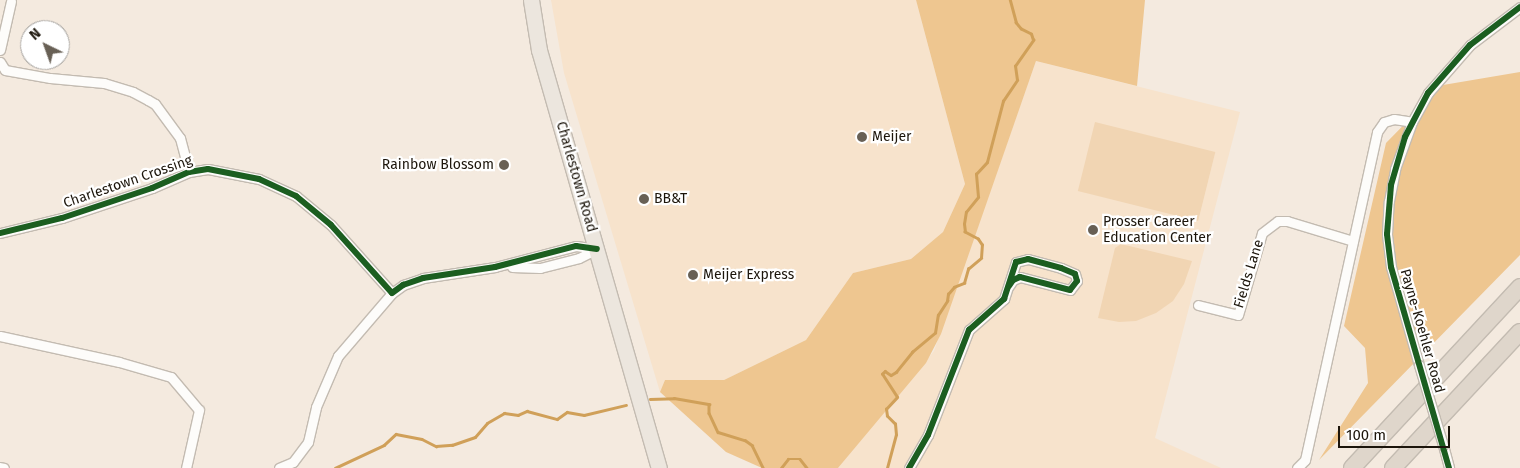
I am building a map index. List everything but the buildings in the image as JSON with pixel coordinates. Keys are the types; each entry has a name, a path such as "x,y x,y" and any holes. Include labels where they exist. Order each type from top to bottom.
{"highway":[{"path":"1352,468 1520,287"},
{"path":"1393,468 1520,332"}],"main road":[{"name":"Charlestown Road","path":"531,0 539,50 659,468"}],"street":[{"path":"0,50 11,1"},
{"name":"Payne-Koehler Road","path":"1449,468 1394,284 1387,234 1391,185 1399,153 1412,122 1428,94 1458,56 1482,35 1520,7"},
{"path":"0,62 5,70 50,78 104,83 133,92 155,104 180,138 189,172"},
{"path":"1297,468 1305,460 1377,132 1384,122 1394,119 1412,122"},
{"name":"Charlestown Crossing","path":"2,233 99,206 152,188 189,172 201,169 224,171 259,179 289,192 331,225 392,293"},
{"name":"Fields Lane","path":"1198,305 1238,314 1262,233 1278,221 1287,221 1353,241"},
{"path":"279,468 292,462 308,442 316,406 338,356 392,293 403,285 423,278 499,266 540,268 579,258 596,250"},
{"path":"910,468 928,435 969,330 1004,299 1012,280 1020,277 1070,290 1077,281 1075,274 1071,272 1023,259 1013,265 1009,286"},
{"path":"0,336 119,362 171,377 199,410 186,468"},
{"path":"0,467 4,468"}],"shaded area":[{"path":"551,0 916,0 965,184 943,232 911,259 853,273 806,340 724,380 665,380 660,392 564,73"},
{"path":"916,0 1145,0 1137,86 1036,61 941,334 926,363 838,468 762,468 726,452 660,392 665,380 724,380 806,340 853,273 911,259 943,232 965,184"},
{"name":"Prosser Career Education Center","path":"1036,61 1240,112 1155,438 1221,468 838,468 934,351"},
{"path":"1520,72 1520,255 1319,460 1368,383 1365,348 1344,326 1386,143 1443,85"},
{"path":"1095,122 1215,152 1198,221 1078,191"},
{"path":"1121,244 1192,261 1184,284 1173,301 1156,313 1136,321 1119,322 1098,318 1115,248"}],"waterway":[{"path":"887,468 896,435 895,424 887,416 886,409 897,397 882,374 885,371 891,375 896,372 912,352 935,333 938,315 947,301 948,294 954,287 964,283 968,269 981,258 982,245 978,239 965,232 966,212 978,197 976,174 987,162 1003,101 1017,80 1015,66 1033,40 1031,34 1021,29 1016,23 1010,0"},
{"path":"650,399 674,398 709,404 709,413 718,432 745,440 752,445 763,468"},
{"path":"335,468 384,445 396,434 422,439 436,446 452,445 475,437 487,423 504,413 518,415 527,411 557,419 567,412 584,415 626,405"},
{"path":"781,468 788,459 800,459 807,468"}],"cycle path":[{"path":"1449,468 1391,267 1387,234 1391,185 1405,137 1428,93 1470,45 1520,7"},
{"path":"0,233 62,218 152,188 189,172 208,169 259,179 296,196 331,225 392,293 403,285 423,278 495,267 576,246 597,249"},
{"path":"909,468 928,435 969,330 1004,299 1016,262 1028,259 1061,268 1075,274 1077,281 1070,290 1020,277 1013,280 1009,286"}],"place":[{"name":"Meijer","path":"862,137"},
{"name":"Rainbow Blossom","path":"504,165"},
{"name":"BB&T","path":"644,199"},
{"name":"Prosser Career Education Center","path":"1093,230"},
{"name":"Meijer Express","path":"693,275"}]}
